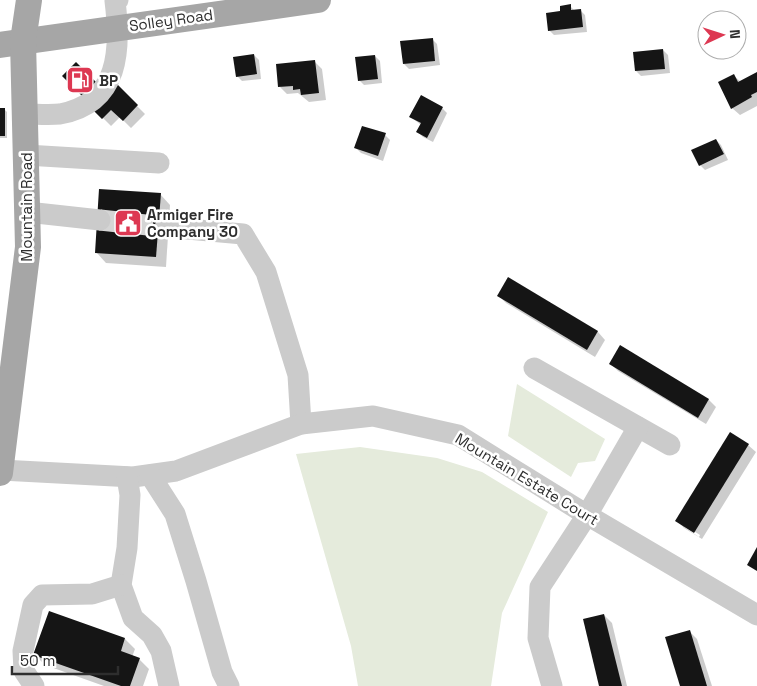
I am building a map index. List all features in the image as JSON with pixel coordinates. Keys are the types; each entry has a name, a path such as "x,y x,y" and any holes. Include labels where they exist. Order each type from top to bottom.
{"main road":[{"name":"Mountain Road","path":"1,471 28,247 25,114 12,43 29,0"},
{"name":"Solley Road","path":"12,43 118,28 225,6 318,0"}],"street":[{"path":"25,114 60,114 81,107 94,98 108,82 116,62 118,28 115,1 118,0"},
{"path":"26,154 159,163"},
{"path":"27,212 100,220"},
{"path":"165,227 243,234 266,272 298,375 301,424"},
{"path":"534,368 670,446"},
{"name":"Mountain Estate Court","path":"1,471 136,476 176,471 301,424 373,416 458,435 587,515 757,615"},
{"path":"552,686 538,638 540,587 587,515 638,427"},
{"path":"169,686 162,651 152,635 133,618 121,585 127,548 130,495 136,476 167,500 175,514 222,672 228,686"},
{"path":"34,686 24,671 23,651 33,605 42,595 92,594 121,585"}],"green space":[{"path":"517,384 605,439 595,461 578,463 571,477 508,436"},
{"path":"360,447 437,458 482,472 548,512 502,613 491,686 358,686 351,646 296,454"}],"building":[{"path":"571,4 571,10 581,9 583,27 548,31 546,13 560,11 560,6"},
{"path":"433,38 435,61 403,64 400,41"},
{"path":"663,49 665,69 635,71 633,52"},
{"path":"254,54 257,74 236,77 233,57"},
{"path":"375,55 378,79 358,81 355,57"},
{"path":"315,60 319,93 301,95 300,89 293,90 293,86 278,87 276,64"},
{"name":"BP","path":"76,62 99,85 85,99 62,76"},
{"path":"757,72 757,92 731,109 718,82 734,74 738,82"},
{"path":"113,80 138,105 123,121 111,110 102,119 91,108"},
{"path":"421,95 443,107 427,138 416,132 421,123 409,117"},
{"path":"0,108 5,108 5,136 0,136"},
{"path":"362,126 386,133 378,156 354,148"},
{"path":"716,139 724,154 699,166 691,150"},
{"name":"Armiger Fire Company 30","path":"99,189 161,193 156,257 95,253"},
{"path":"508,277 598,331 587,350 497,296"},
{"path":"620,345 709,399 698,418 609,364"},
{"path":"730,432 749,444 694,533 675,521"},
{"path":"757,547 757,571 747,565"},
{"path":"49,611 125,638 121,651 140,658 130,686 121,686 33,655"},
{"path":"604,614 622,686 599,686 583,619"},
{"path":"690,630 707,686 680,686 665,637"}],"tunnel":[{"path":"100,220 165,227"}],"place":[{"name":"BP","path":"80,80"},
{"name":"Armiger Fire Company 30","path":"128,223"}]}
